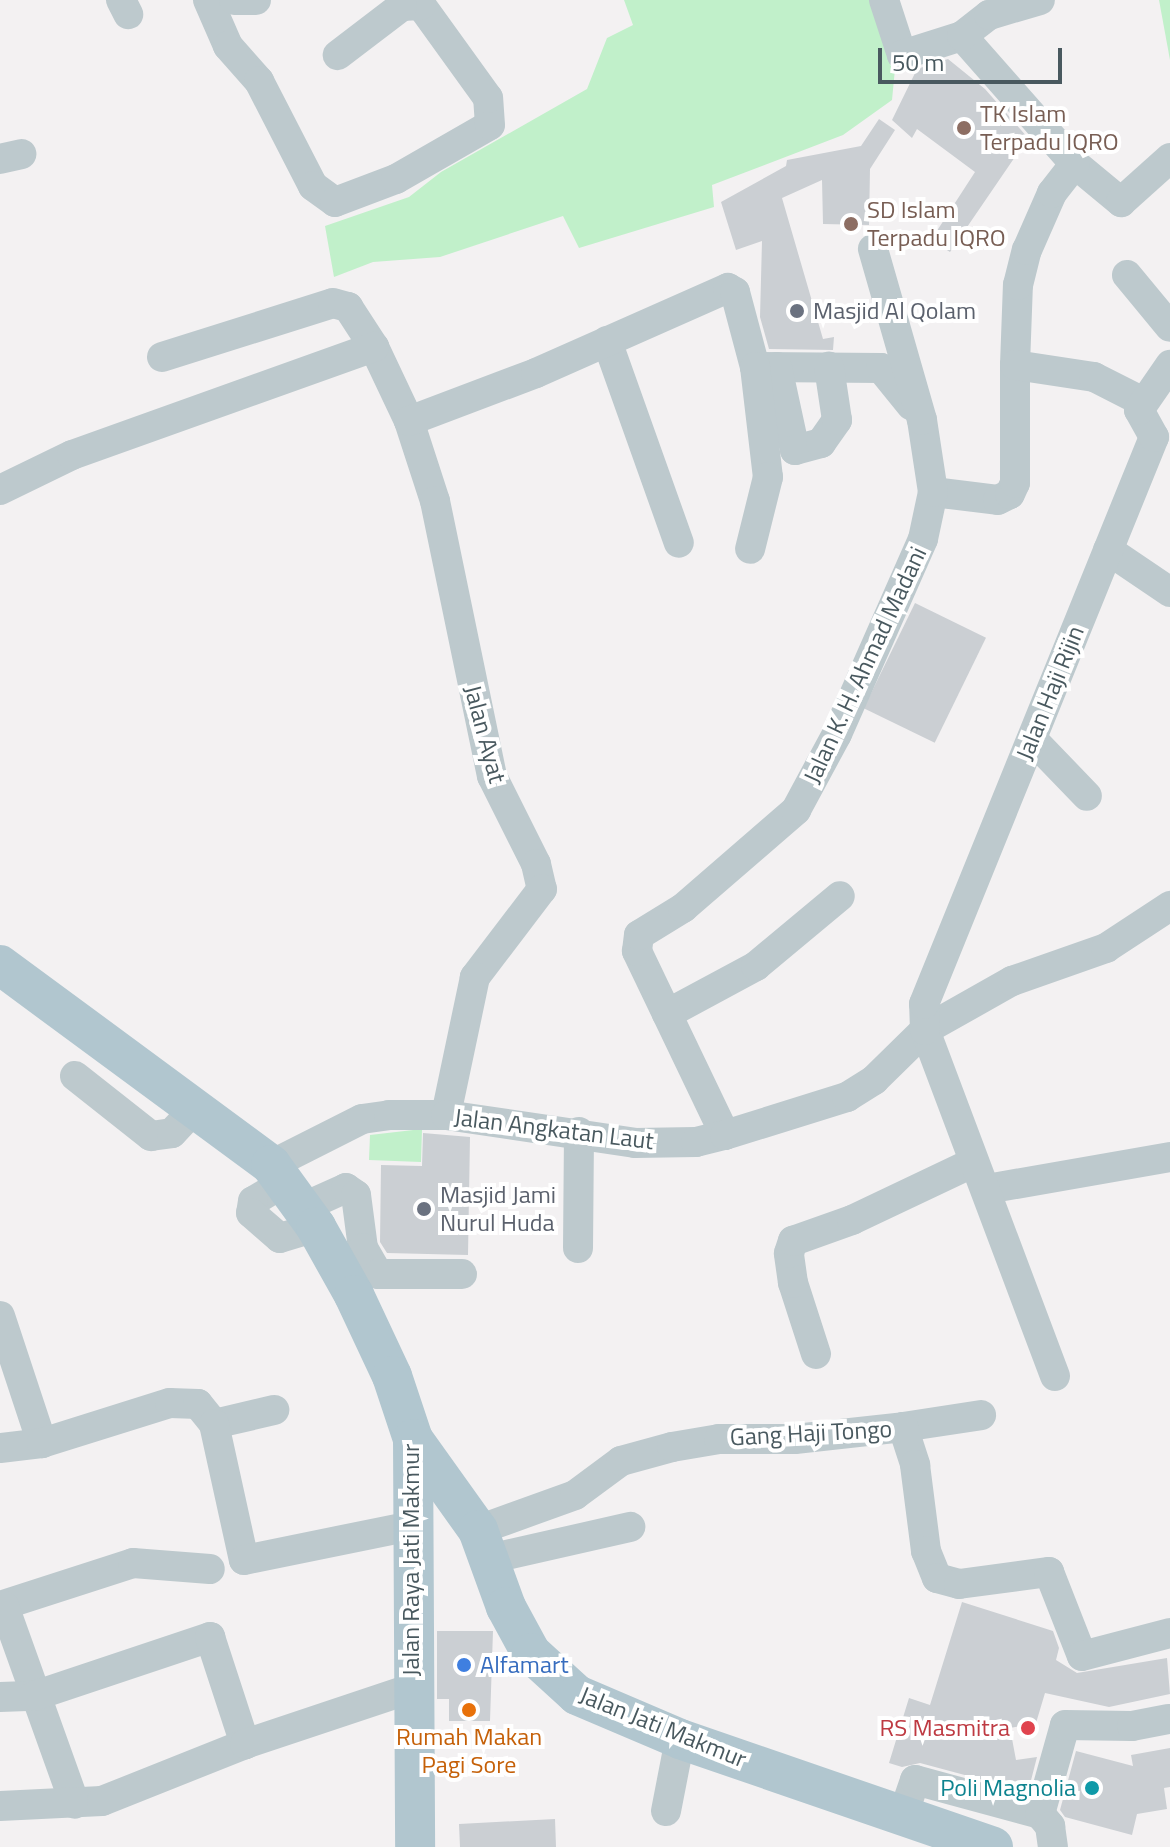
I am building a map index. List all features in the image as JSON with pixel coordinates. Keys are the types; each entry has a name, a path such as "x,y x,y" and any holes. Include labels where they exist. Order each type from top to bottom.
{"main road":[{"name":"Jalan Raya Jati Makmur","path":"0,965 64,1017 197,1106 294,1195 366,1284 413,1439 411,1526 415,1847"},
{"name":"Jalan Jati Makmur","path":"413,1439 484,1544 506,1607 531,1653 577,1695 680,1739 925,1830 993,1847"}],"street":[{"path":"208,0 228,46 259,81 313,186 335,202 378,187 480,135 490,125 492,108 433,15 421,5 402,6 338,55"},
{"path":"234,0 256,0"},
{"path":"884,0 902,55 962,36 989,15 1040,0"},
{"path":"962,36 1075,164 1121,202 1170,158"},
{"path":"933,492 998,500 1010,494 1015,483 1018,285 1027,250 1052,193 1075,164"},
{"name":"Jalan K. H. Ahmad Madani","path":"725,1135 637,951 639,935 683,908 796,810 843,722 917,553 933,492 922,420 873,249"},
{"path":"1127,275 1170,327"},
{"path":"409,421 728,288 735,292 795,450 821,443 837,420 829,367"},
{"name":"Jalan Ayat","path":"162,357 333,303 348,307 358,317 409,421 435,501 492,776 536,864 542,889 475,977 446,1115"},
{"path":"607,341 679,543"},
{"path":"0,490 72,455 374,347"},
{"path":"1015,365 1082,374 1143,402 1170,365"},
{"path":"766,367 881,368 922,420"},
{"path":"750,549 768,477 766,367"},
{"name":"Jalan Haji Rijin","path":"925,1030 924,1004 1108,550 1162,442 1141,421 1143,402"},
{"path":"1108,550 1170,592"},
{"path":"1032,739 1087,796"},
{"path":"667,1014 756,966 840,896"},
{"name":"Jalan Angkatan Laut","path":"294,1195 362,1119 446,1115 579,1132 635,1143 696,1142 847,1097 874,1080 925,1030 1012,981 1106,948 1170,906"},
{"path":"925,1030 1055,1376"},
{"path":"75,1076 151,1136 172,1133 197,1106"},
{"path":"578,1248 579,1132"},
{"path":"987,1189 1170,1157"},
{"path":"816,1354 793,1283 791,1243 974,1162"},
{"path":"366,1284 462,1274"},
{"path":"0,1316 42,1443"},
{"path":"0,1448 42,1443 170,1403 203,1406 214,1424 244,1560 411,1526"},
{"path":"214,1424 274,1410"},
{"path":"903,1427 981,1415"},
{"name":"Gang Haji Tongo","path":"484,1544 575,1495 621,1461 672,1447 719,1439 795,1439 903,1427 915,1465 926,1551 937,1578 959,1584 1049,1572 1082,1656 1170,1633"},
{"path":"484,1544 630,1527"},
{"path":"75,1804 2,1606 133,1563 210,1569"},
{"path":"0,1697 34,1696 210,1637 245,1744"},
{"path":"0,1806 102,1801 245,1744 412,1688"},
{"path":"1040,1814 1065,1725 1132,1726 1168,1719"},
{"path":"666,1811 680,1739"},
{"path":"925,1830 915,1780 1040,1814 1050,1826 1053,1847"}],"green space":[{"path":"624,0 873,0 895,69 892,100 843,135 712,185 714,207 579,248 563,216 440,257 373,262 334,277 325,226 409,197 441,172 587,89 607,38 633,25"},
{"path":"1159,0 1170,0 1170,60"},
{"path":"422,1129 421,1162 369,1160 370,1135"}],"building":[{"name":"TK Islam Terpadu IQRO","path":"948,59 985,89 1028,138 950,252 931,240 975,172 917,129 912,138 892,120 917,69"},
{"path":"879,119 895,130 870,169 869,225 823,224 822,180 782,198 823,339 834,337 833,350 769,349 760,317 762,241 736,250 721,202 786,166 787,160 861,146"},
{"path":"915,603 986,638 935,743 864,708"},
{"name":"Masjid Jami Nurul Huda","path":"423,1133 470,1137 468,1255 387,1253 380,1242 381,1165 422,1166"},
{"path":"962,1602 1053,1631 1059,1648 1056,1660 1077,1673 1167,1658 1170,1694 1109,1707 1045,1693 1036,1723 1010,1728 1016,1760 1037,1757 1028,1792 920,1763 902,1767 889,1763 909,1698 930,1705"},
{"name":"Alfamart","path":"437,1631 493,1631 490,1721 449,1721 449,1699 437,1699"},
{"name":"Poli Magnolia","path":"1170,1748 1170,1787 1164,1788 1167,1809 1137,1814 1132,1835 1065,1817 1060,1810 1076,1751 1133,1766 1131,1755"},
{"path":"555,1819 556,1847 460,1847 459,1824"}],"place":[{"name":"TK Islam Terpadu IQRO","path":"964,128"},
{"name":"SD Islam Terpadu IQRO","path":"851,224"},
{"name":"Masjid Al Qolam","path":"797,311"},
{"name":"Masjid Jami Nurul Huda","path":"424,1209"},
{"name":"Alfamart","path":"464,1665"},
{"name":"Rumah Makan Pagi Sore","path":"469,1710"},
{"name":"RS Masmitra","path":"1028,1728"},
{"name":"Poli Magnolia","path":"1092,1788"}]}
